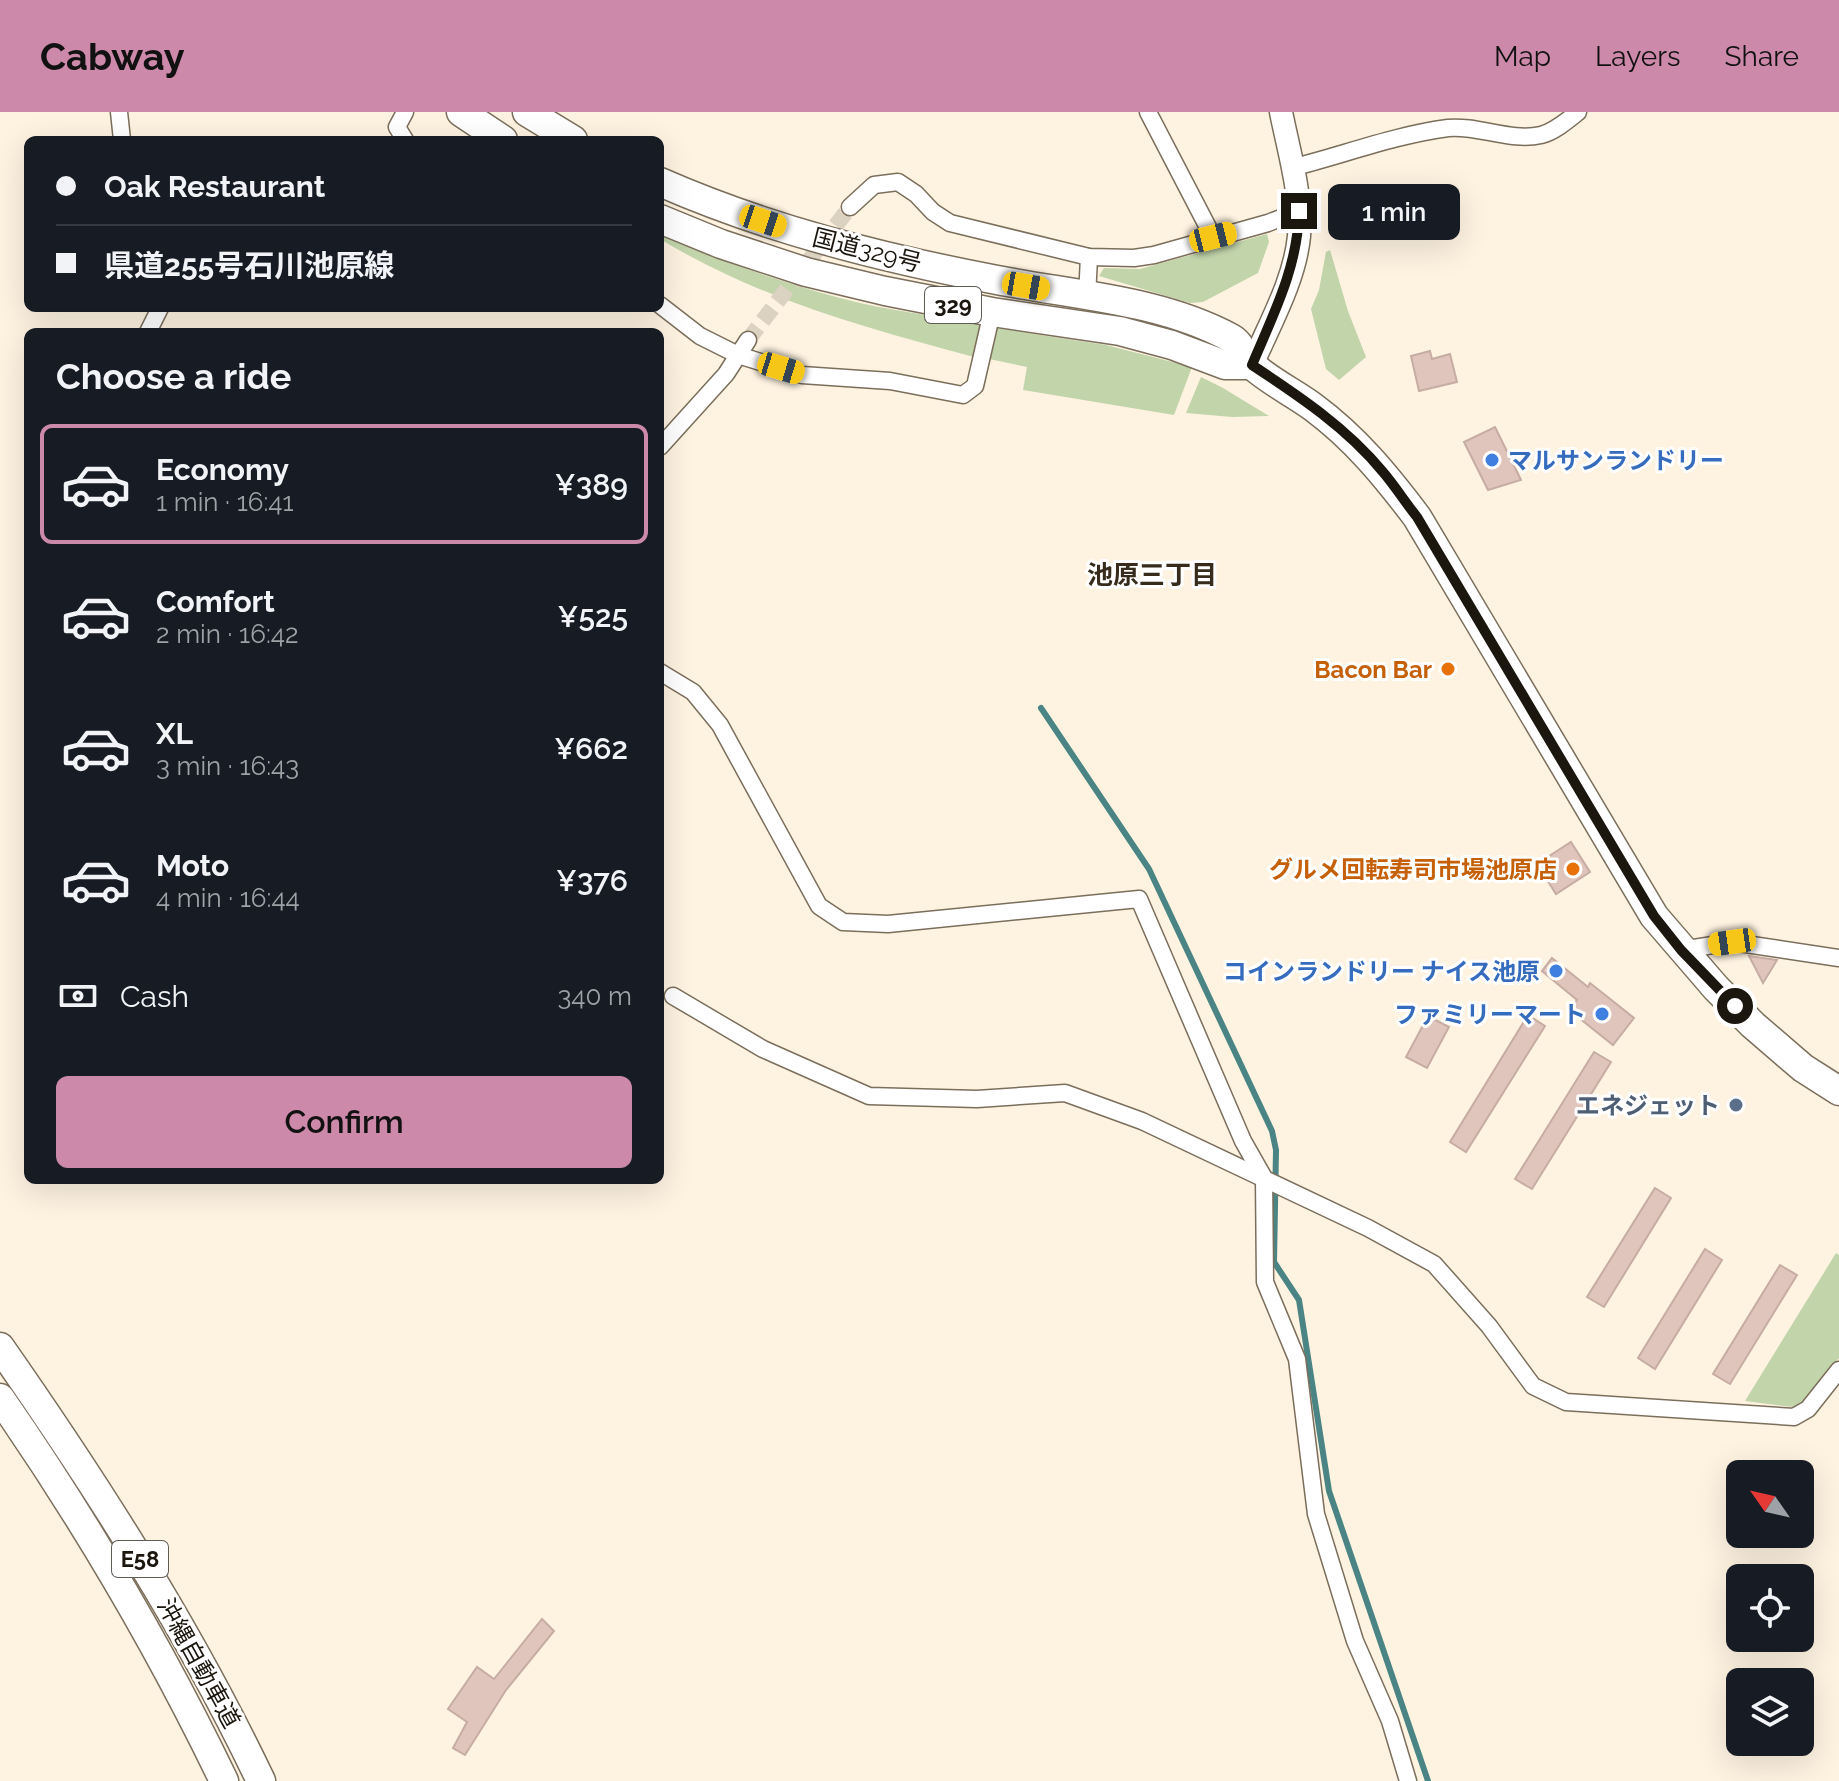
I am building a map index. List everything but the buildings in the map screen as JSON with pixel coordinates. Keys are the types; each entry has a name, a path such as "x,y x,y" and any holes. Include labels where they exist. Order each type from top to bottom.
{"highway":[{"path":"461,112 497,136"},
{"path":"527,112 566,136"},
{"name":"国道329号","path":"664,184 737,213 816,238 995,280 1149,308 1236,340 1252,365 1316,409 1350,438 1383,471 1417,517 1654,916 1681,950 1777,1046 1839,1091"},
{"name":"国道329号","path":"664,221 721,244 806,272 992,312 1120,331 1172,345 1225,365 1252,365"},
{"name":"沖縄自動車道","path":"0,1347 63,1438 153,1580 226,1708 261,1781"},
{"name":"沖縄自動車道","path":"0,1398 38,1453 124,1594 198,1727 224,1781"}],"main road":[{"path":"1252,365 1291,271 1299,236 1299,211 1281,112"}],"street":[{"path":"119,112 122,136"},
{"path":"403,136 397,127 405,112"},
{"path":"1148,112 1213,237"},
{"path":"1291,168 1452,128 1542,135 1578,112"},
{"path":"850,207 874,185 898,182 950,223 1089,257 1134,258 1268,223 1299,211"},
{"path":"1087,297 1089,257"},
{"path":"664,308 700,336 738,355 802,375 890,381 963,395 975,386 992,312"},
{"path":"664,443 706,397 748,340"},
{"path":"664,674 693,692 720,725 819,906 843,922 888,924 1139,899 1243,1141 1264,1179 1265,1282 1297,1359 1316,1514 1355,1641 1390,1721 1408,1781"},
{"path":"1681,950 1732,942 1839,958"},
{"path":"673,996 763,1049 869,1096 977,1099 1065,1093 1142,1121 1368,1228 1434,1264 1489,1326 1533,1386 1566,1402 1794,1417 1808,1409 1839,1370"}],"green space":[{"path":"1267,234 1269,242 1258,273 1203,302 1190,303 1099,276 1104,268 1140,269"},
{"path":"664,237 758,273 834,297 983,324 974,357 812,309 773,295 664,241"},
{"path":"1330,250 1366,357 1339,380 1326,369 1311,309 1319,290 1326,252"},
{"path":"995,328 1106,345 1192,367 1174,415 1023,390 1027,367 989,359"},
{"path":"1201,377 1223,388 1269,416 1186,413"},
{"path":"1836,1253 1839,1255 1839,1358 1804,1401 1793,1407 1745,1401"}],"waterway":[{"path":"1041,708 1149,869 1272,1131 1276,1150 1274,1262 1299,1300 1329,1491 1428,1781"}],"tunnel":[{"path":"748,340 850,207"}],"place":[{"name":"マルサンランドリー","path":"1492,460"},
{"name":"Bacon Bar","path":"1448,669"},
{"name":"グルメ回転寿司市場池原店","path":"1573,869"},
{"name":"コインランドリー ナイス池原","path":"1556,971"},
{"name":"ファミリーマート","path":"1602,1014"},
{"name":"エネジェット","path":"1736,1105"}],"district":[{"name":"池原三丁目","path":"1152,575"}],"route":[{"path":"1299,211 1299,236 1291,271 1252,365 1339,427 1383,471 1417,517 1654,916 1681,950 1735,1006"}]}
